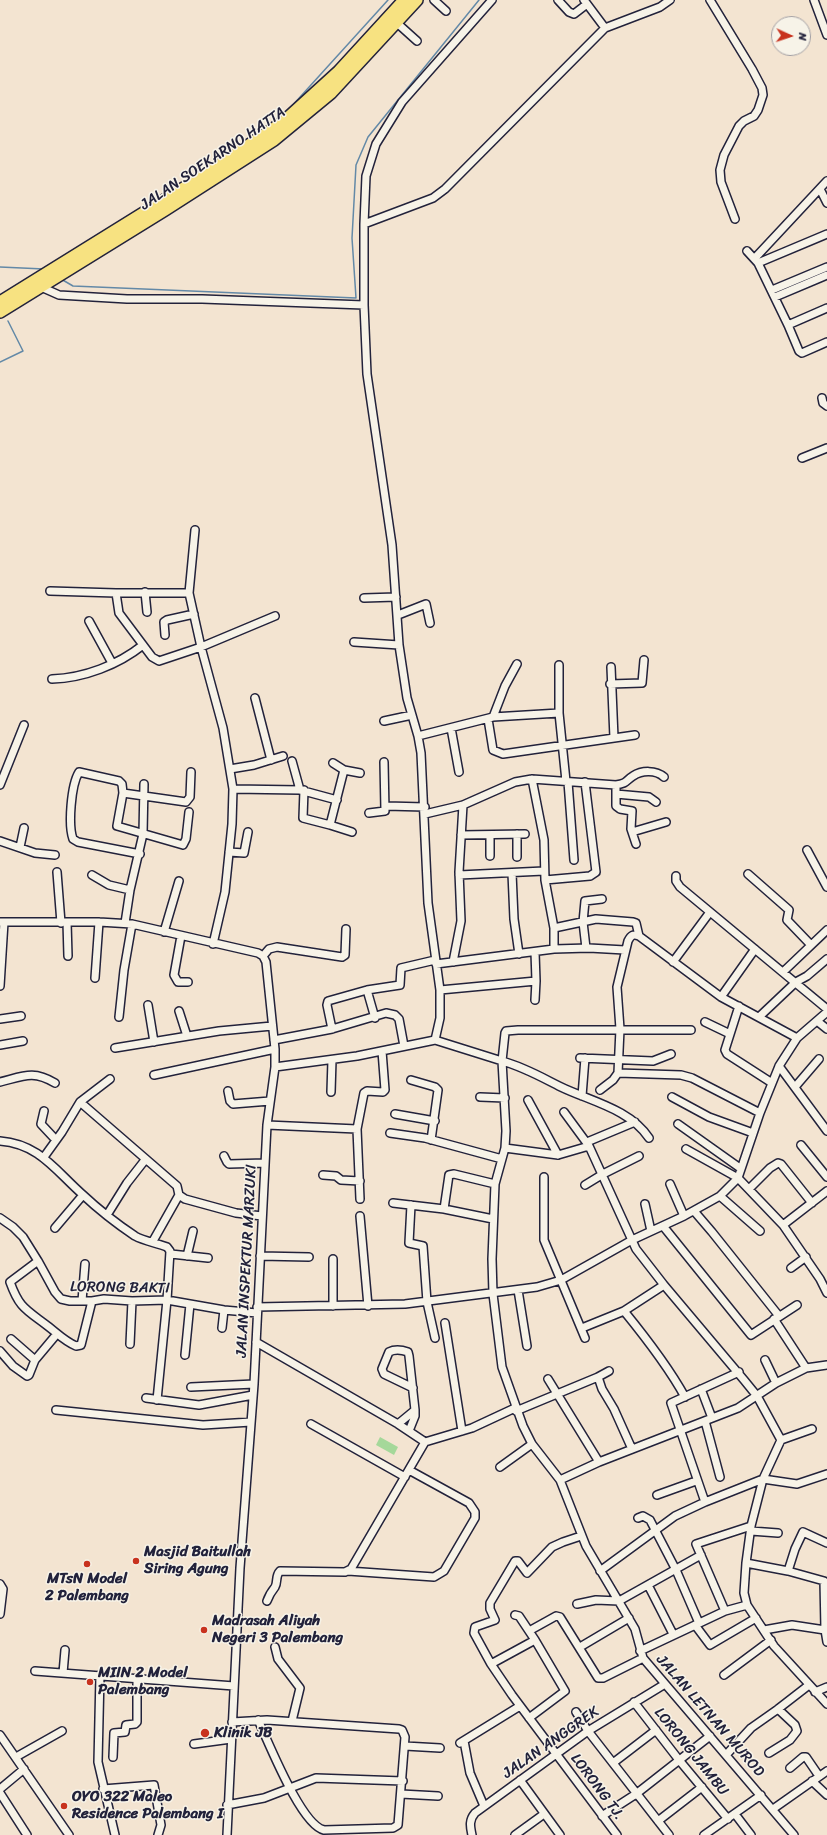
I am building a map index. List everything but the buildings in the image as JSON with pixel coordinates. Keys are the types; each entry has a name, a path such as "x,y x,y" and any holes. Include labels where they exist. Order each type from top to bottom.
{"highway":[{"name":"JALAN SOEKARNO HATTA","path":"139,220 283,122 339,71 404,0"},
{"name":"JALAN SOEKARNO HATTA","path":"0,303 43,283 57,272 139,220 274,140 331,93 417,0"}],"street":[{"path":"434,0 446,11"},
{"path":"435,1040 440,1018 440,990 428,903 425,811 421,754 418,736 407,698 399,645 392,545 367,374 364,305 364,224 366,176 376,144 402,102 492,0"},
{"path":"558,0 569,12 574,14 585,2 605,28"},
{"path":"364,224 433,198 445,189 605,28 660,7 670,0"},
{"path":"710,0 752,69 762,88 763,95 758,110 754,116 744,121 739,126 724,155 720,170 721,182 735,219"},
{"path":"814,0 827,35"},
{"path":"397,23 417,41"},
{"path":"757,260 827,181"},
{"path":"820,188 827,203"},
{"path":"757,260 827,234"},
{"path":"747,251 757,260 800,352 827,342"},
{"path":"772,290 827,267"},
{"path":"775,298 827,275"},
{"path":"43,283 59,295 127,299 202,299 364,305"},
{"path":"788,325 827,308"},
{"path":"822,398 823,403 827,406"},
{"path":"802,458 827,448"},
{"path":"195,530 189,593 201,648 223,728 233,789 225,892 213,944"},
{"path":"50,591 189,593"},
{"path":"145,592 147,612"},
{"path":"116,593 119,613 154,660 159,662 201,648 275,616"},
{"path":"364,598 396,597"},
{"path":"398,615 426,604 430,623"},
{"path":"165,634 164,622 194,614"},
{"path":"88,621 112,663"},
{"path":"354,642 399,645"},
{"path":"52,679 68,678 86,674 132,654 143,645"},
{"path":"610,684 642,683 644,660"},
{"path":"517,664 490,718 493,750 503,754 635,735"},
{"path":"558,665 561,745 567,781 574,860"},
{"path":"611,667 610,684 614,738"},
{"path":"255,698 271,760"},
{"path":"418,736 490,718 559,712"},
{"path":"384,721 412,715"},
{"path":"0,785 24,725"},
{"path":"451,728 459,772"},
{"path":"230,769 283,756"},
{"path":"292,761 302,790 303,818 352,832"},
{"path":"369,813 384,812 386,806 384,762"},
{"path":"333,763 344,770 360,773"},
{"path":"330,825 344,770"},
{"path":"140,854 78,842 73,839 70,829 70,817 79,772 119,781 122,784 123,794 117,826 183,845 186,839 189,812"},
{"path":"123,794 186,802 190,797 191,772"},
{"path":"386,806 425,811 463,805 515,782 532,779 616,785 625,783 634,775 647,772 658,772 664,776"},
{"path":"532,779 544,840 544,871 554,928 554,949"},
{"path":"545,880 590,876 596,872 585,782"},
{"path":"119,1018 130,890 140,854 143,834 144,784"},
{"path":"616,785 616,806 620,809 632,811 632,832 636,844"},
{"path":"233,789 302,790 337,800"},
{"path":"616,794 649,797 656,802"},
{"path":"453,962 462,921 459,875 463,805"},
{"path":"632,832 666,822"},
{"path":"20,847 24,828"},
{"path":"229,852 244,853 248,832"},
{"path":"517,834 517,857"},
{"path":"461,835 525,834"},
{"path":"490,835 490,856"},
{"path":"0,841 35,853 55,855"},
{"path":"807,850 827,886"},
{"path":"459,875 544,871"},
{"path":"57,872 68,956"},
{"path":"512,873 514,919 519,954"},
{"path":"748,874 789,910 787,920 811,945"},
{"path":"92,875 109,885 130,890"},
{"path":"676,876 676,881 680,887 796,982 827,1010 817,1021 797,1038 779,1066 752,1133 738,1178"},
{"path":"164,932 179,881"},
{"path":"586,948 583,922 584,901 602,899"},
{"path":"673,962 710,912"},
{"path":"554,928 596,919 632,922 636,923 640,936"},
{"path":"0,986 2,922 128,923 213,944 258,953 263,956 269,950 277,947 342,957 345,955 346,929"},
{"path":"96,978 99,922"},
{"path":"783,972 827,930"},
{"path":"600,1090 613,1080 618,1073 620,1029 617,987 625,950 631,936 634,934 640,936 721,997 797,1038"},
{"path":"181,936 174,975 178,982 188,982"},
{"path":"332,1029 327,1005 328,1001 367,990 400,984 401,968 435,962 453,962 554,949 586,948 625,950"},
{"path":"721,997 755,949"},
{"path":"534,952 536,981 535,1000"},
{"name":"JALAN INSPEKTUR MARZUKI","path":"227,1835 234,1686 250,1422 254,1384 267,1126 275,1067 275,1049 266,962 263,956"},
{"path":"759,1017 796,982 807,976 827,959"},
{"path":"440,990 536,981"},
{"path":"367,990 375,1018"},
{"path":"148,1005 154,1042"},
{"path":"739,1006 725,1046 727,1054 772,1083"},
{"path":"179,1011 187,1036"},
{"path":"274,1040 332,1029 375,1018 386,1013 392,1013 398,1017 404,1046"},
{"path":"0,1019 21,1016"},
{"path":"817,1021 827,1029"},
{"path":"705,1022 730,1034"},
{"path":"115,1048 187,1036 272,1026"},
{"path":"620,1029 691,1030"},
{"name":"JALAN LETNAN MUROD","path":"620,1029 506,1031 503,1037 502,1061 505,1098 505,1148 495,1184 492,1219 493,1294 502,1367 516,1409 532,1444 560,1480 581,1536 600,1571 630,1618 635,1629 643,1658 794,1835"},
{"path":"0,1045 23,1040"},
{"path":"275,1067 332,1060 435,1040 523,1067 562,1088 635,1122 649,1138"},
{"path":"154,1075 275,1049"},
{"path":"360,1199 357,1129 364,1093 366,1091 383,1092 385,1090 382,1051"},
{"path":"582,1096 582,1058 653,1061 671,1054"},
{"path":"794,1087 819,1059"},
{"path":"331,1092 332,1060"},
{"path":"779,1066 827,1131"},
{"path":"618,1073 682,1075 692,1078 760,1113"},
{"path":"0,1082 32,1075 43,1075 55,1083"},
{"path":"44,1157 80,1102 110,1079"},
{"path":"411,1080 436,1088 438,1094 431,1140"},
{"path":"228,1091 232,1104 270,1101"},
{"path":"480,1097 505,1098"},
{"path":"672,1097 709,1117 752,1133"},
{"path":"528,1100 558,1155"},
{"path":"80,1102 145,1160 177,1186 179,1195 153,1241"},
{"path":"44,1111 41,1124 56,1140"},
{"path":"564,1112 588,1144 636,1249 664,1285 757,1396 781,1440"},
{"path":"394,1114 434,1121"},
{"path":"505,1148 558,1155 588,1144 635,1122"},
{"path":"678,1124 740,1168"},
{"path":"267,1126 357,1129"},
{"path":"390,1133 431,1140 502,1159"},
{"path":"0,1141 12,1142 31,1148 44,1157 83,1195 107,1215 140,1238 153,1241 167,1247 171,1254 157,1400"},
{"path":"800,1145 827,1177"},
{"path":"686,1149 738,1178 749,1189 783,1225 806,1257 827,1293"},
{"path":"224,1156 229,1164 265,1163"},
{"path":"585,1185 639,1156"},
{"path":"107,1215 127,1183 145,1160"},
{"path":"749,1189 770,1168 778,1163 781,1164 812,1203"},
{"path":"444,1209 449,1175 454,1174 495,1184"},
{"path":"323,1175 336,1176 341,1180 360,1181"},
{"path":"544,1177 544,1240 585,1338"},
{"name":"LORONG BAKTI","path":"0,1218 13,1227 23,1237 55,1292 61,1299 70,1301 92,1301 104,1299 132,1301 167,1300 224,1310 368,1306 428,1302 493,1294 537,1287 560,1280 632,1240 694,1211 720,1196 738,1178"},
{"path":"670,1184 684,1216"},
{"path":"783,1225 825,1192 827,1201"},
{"path":"55,1228 83,1195"},
{"path":"179,1195 185,1199 215,1209 262,1216"},
{"path":"720,1196 760,1231"},
{"path":"393,1203 444,1209 492,1219"},
{"path":"645,1204 651,1231"},
{"path":"411,1205 409,1243 424,1246 428,1302 435,1338"},
{"path":"694,1211 712,1232 777,1318 806,1368"},
{"path":"360,1216 368,1306"},
{"path":"663,1226 751,1336 797,1305"},
{"path":"187,1256 193,1231"},
{"path":"171,1254 208,1258"},
{"path":"260,1256 309,1257"},
{"path":"791,1268 806,1257"},
{"path":"333,1259 333,1306"},
{"path":"38,1261 10,1282 15,1296 24,1309 46,1325 56,1335 76,1346 81,1345 92,1301"},
{"path":"82,1301 85,1264"},
{"path":"582,1328 624,1311 664,1285"},
{"path":"518,1290 527,1346"},
{"path":"130,1344 132,1301"},
{"path":"185,1355 190,1304"},
{"path":"222,1328 224,1310"},
{"path":"624,1311 651,1345 684,1397"},
{"path":"444,1323 462,1431"},
{"path":"0,1351 13,1366 27,1376 29,1375 35,1360 56,1335"},
{"path":"11,1339 35,1360"},
{"path":"256,1342 398,1424 425,1442"},
{"path":"409,1431 415,1416 413,1388 409,1354 405,1351 396,1350 389,1352 382,1369 384,1374 413,1388"},
{"path":"765,1360 776,1383"},
{"path":"560,1480 599,1462 738,1408 776,1383 806,1368 827,1364"},
{"path":"348,1571 353,1566 425,1442 462,1431 610,1371"},
{"path":"704,1502 671,1403 738,1372"},
{"path":"598,1377 632,1449"},
{"path":"548,1379 599,1462"},
{"path":"191,1387 254,1384"},
{"path":"701,1389 712,1418"},
{"path":"146,1398 199,1405 252,1395"},
{"path":"56,1410 203,1425 250,1422"},
{"path":"398,1424 415,1410"},
{"path":"705,1421 720,1477"},
{"path":"311,1424 405,1477"},
{"path":"812,1429 781,1440 763,1479 751,1529 746,1563 744,1593 747,1605 771,1640 827,1704"},
{"path":"500,1467 532,1444"},
{"path":"267,1601 271,1590 276,1585 280,1571 348,1571 434,1577 444,1571 475,1518 475,1512 469,1503 409,1470"},
{"path":"600,1571 675,1516 704,1502 763,1479 797,1484 827,1474"},
{"path":"657,1495 696,1481"},
{"path":"638,1518 643,1516 649,1520 656,1530 676,1570 697,1624 710,1646 756,1618"},
{"path":"725,1611 715,1583 696,1543 751,1529 778,1533"},
{"path":"788,1570 803,1532 827,1543"},
{"name":"LORONG TJ.","path":"581,1536 552,1547 527,1573 518,1560 515,1561 490,1604 490,1609 495,1620 475,1627 473,1631 474,1636 490,1664 617,1835"},
{"path":"577,1604 596,1600 619,1602 701,1555"},
{"path":"746,1563 788,1570 826,1582 825,1630 827,1642"},
{"path":"0,1584 3,1589 0,1614"},
{"path":"648,1585 673,1634"},
{"path":"640,1651 673,1634 725,1611 747,1605"},
{"path":"515,1615 519,1616 535,1640 565,1691 529,1718"},
{"path":"529,1631 559,1616 580,1647 596,1677 600,1678 643,1658"},
{"path":"580,1647 630,1618"},
{"path":"764,1630 792,1625 825,1630"},
{"path":"490,1664 535,1640"},
{"path":"724,1675 771,1640"},
{"path":"275,1647 278,1659 300,1688 292,1721"},
{"path":"63,1673 65,1650"},
{"path":"35,1671 234,1686"},
{"path":"100,1675 98,1758 103,1789 115,1835"},
{"path":"113,1757 114,1733 125,1732 126,1725 135,1724 137,1722 137,1678"},
{"name":"JALAN ANGGREK","path":"472,1835 470,1819 475,1813 588,1731 665,1684"},
{"path":"726,1755 751,1728 809,1685"},
{"path":"815,1692 827,1686"},
{"name":"LORONG JAMBU","path":"634,1702 679,1760 728,1818"},
{"path":"484,1806 470,1773 462,1742 520,1706"},
{"path":"769,1753 790,1740 797,1731 795,1725 778,1709"},
{"path":"576,1712 588,1731 669,1835"},
{"path":"232,1722 258,1720 292,1721 399,1729 404,1734 405,1746 399,1822 396,1827 319,1829 312,1822 290,1788 258,1720"},
{"path":"613,1763 656,1730"},
{"path":"16,1757 62,1731"},
{"path":"0,1735 69,1835"},
{"path":"602,1816 636,1794 710,1736"},
{"path":"194,1744 231,1739"},
{"path":"405,1746 440,1748"},
{"path":"790,1768 803,1757 806,1757 816,1778 827,1795"},
{"path":"0,1789 24,1769"},
{"path":"773,1809 827,1771"},
{"path":"228,1805 264,1798 306,1781 324,1777 402,1781"},
{"path":"520,1780 560,1835"},
{"path":"103,1789 154,1785 161,1825 158,1835"},
{"path":"658,1821 702,1787"},
{"path":"0,1794 27,1835"},
{"path":"402,1794 438,1796"},
{"path":"704,1835 761,1795"},
{"path":"515,1835 544,1814"},
{"path":"735,1814 751,1835"}],"green space":[{"path":"380,1437 398,1447 394,1455 376,1445"}],"waterway":[{"path":"291,107 388,0"},
{"path":"61,279 73,286 356,298 352,238 356,165 368,137 479,0"},
{"path":"27,279 158,198"},
{"path":"0,267 44,269"},
{"path":"0,362 23,351 8,321"}],"place":[{"name":"Masjid Baitullah Siring Agung","path":"136,1561"},
{"name":"MTsN Model 2 Palembang","path":"87,1564"},
{"name":"Madrasah Aliyah Negeri 3 Palembang","path":"204,1630"},
{"name":"MIIN 2 Model Palembang","path":"90,1682"},
{"name":"Klinik JB","path":"205,1733"},
{"name":"OYO 322 Maleo Residence Palembang I","path":"64,1806"}]}
